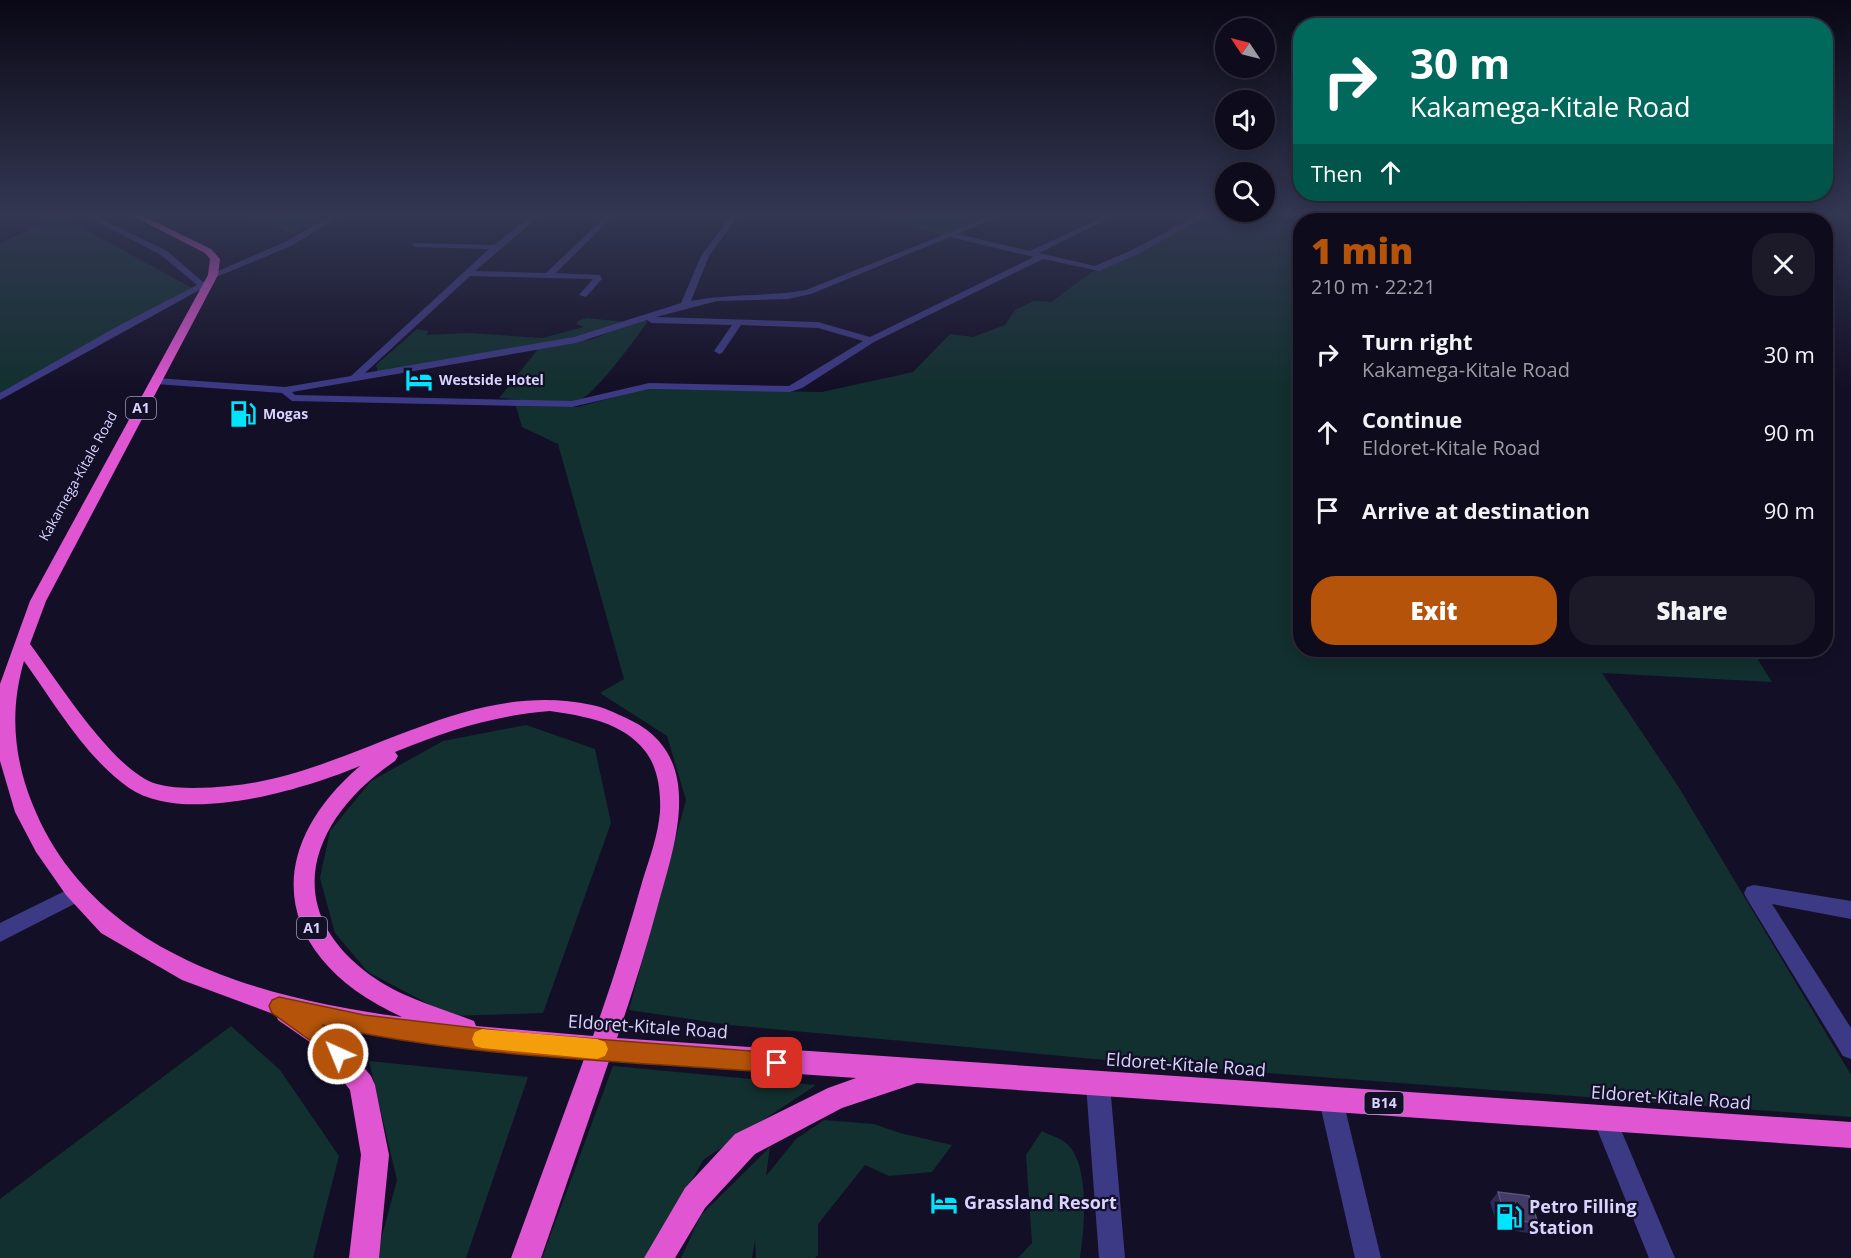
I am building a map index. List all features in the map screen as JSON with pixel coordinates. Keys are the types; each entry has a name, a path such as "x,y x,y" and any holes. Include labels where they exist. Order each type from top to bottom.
{"highway":[{"path":"209,281 212,272"},
{"name":"Kakamega-Kitale Road","path":"209,281 63,551 21,644 6,697 6,753 26,817 57,869 110,927 182,971 279,1006 364,1025 518,1043"},
{"name":"A1","path":"21,644 105,756 139,785 171,793 214,796 284,785 357,761 457,721 506,708 548,704 577,707 614,716 640,733 660,756 670,787 669,823 636,949 526,1258"},
{"name":"A1","path":"420,735 364,773 328,814 314,837 302,870 304,909 315,934 334,958 365,986 396,1004 449,1025 518,1043"},
{"path":"279,1006 326,1039 362,1085 375,1155 364,1258"},
{"name":"Eldoret-Kitale Road","path":"518,1043 917,1072 997,1075 1098,1085 1851,1135"},
{"path":"659,1258 695,1198 745,1144 837,1097 917,1072"}],"street":[{"path":"194,272 209,281"},
{"path":"0,397 121,328 229,272"},
{"path":"549,275 552,272"},
{"path":"685,305 699,272"},
{"path":"156,381 285,390 576,340 685,305 728,297 799,294 856,272"},
{"path":"285,390 292,398 572,404 649,386 790,389 871,340 1011,272"},
{"path":"353,379 467,273 597,277 598,279 583,295"},
{"path":"639,319 823,325 871,340"},
{"path":"719,351 738,323"},
{"path":"0,933 77,893"},
{"path":"1851,910 1754,893 1851,1048"},
{"path":"1098,1085 1112,1258"},
{"path":"1331,1100 1368,1258"},
{"path":"1605,1119 1662,1258"}],"green space":[{"path":"0,272 162,272 192,288 0,399"},
{"path":"1092,272 1293,272 1293,657 1756,657 1772,682 1602,673 1678,786 1851,1075 1851,1117 1148,1064 730,1025 629,1010 686,800 667,736 600,693 624,679 558,444 522,427 516,406 578,407 643,389 822,392 913,372 950,334 973,337 1005,325 1015,310 1034,301 1051,302"},
{"path":"587,318 624,322 573,339 378,372 376,365 417,329 428,331 427,335 469,333 542,338 584,327 576,324"},
{"path":"638,321 648,321 604,378 578,401 552,403 499,398 538,349 593,339"},
{"path":"526,725 595,749 611,823 543,1013 451,1016 368,972 335,933 320,878 330,831 371,781 443,741"},
{"path":"231,1026 280,1070 339,1156 313,1258 0,1258 0,1199"},
{"path":"369,1061 528,1077 466,1258 376,1258 397,1180"},
{"path":"613,1066 816,1085 703,1160 650,1258 542,1258"},
{"path":"824,1120 874,1124 900,1133 952,1145 932,1172 889,1176 865,1165 818,1224 818,1255 815,1258 756,1258 755,1241 752,1258 681,1258 701,1215 770,1147 766,1176 796,1139"},
{"path":"1042,1131 1067,1144 1074,1153 1079,1166 1084,1198 1080,1258 1018,1258 1032,1243 1026,1155"}],"building":[{"path":"1498,1192 1529,1196 1538,1223 1506,1219"}],"slow traffic":[{"path":"482,1039 597,1049"}],"place":[{"name":"Westside Hotel","path":"419,380"},
{"name":"Mogas","path":"243,414"},
{"name":"Grassland Resort","path":"944,1203"},
{"name":"Petro Filling Station","path":"1509,1217"}],"route":[{"path":"338,1054 326,1039 279,1006 364,1025 518,1043 777,1063"}]}
